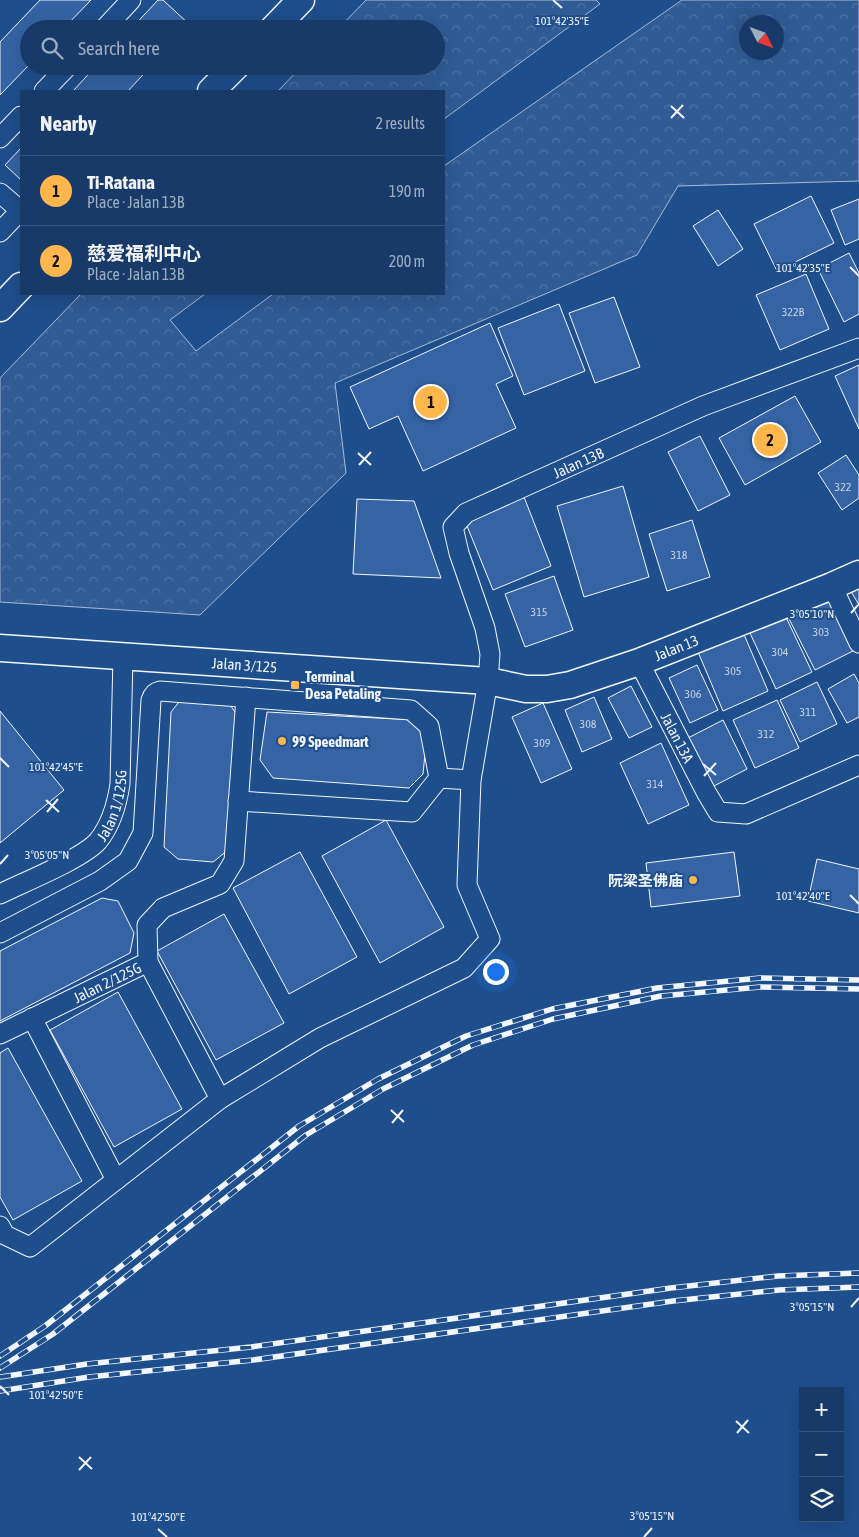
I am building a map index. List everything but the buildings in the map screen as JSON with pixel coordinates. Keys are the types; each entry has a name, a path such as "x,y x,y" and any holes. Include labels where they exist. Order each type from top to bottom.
{"street":[{"path":"112,20 131,0"},
{"path":"282,20 301,0"},
{"path":"45,90 59,75"},
{"path":"212,90 227,75"},
{"path":"0,138 20,117"},
{"path":"0,193 20,210"},
{"path":"0,232 20,212"},
{"path":"0,308 20,287"},
{"name":"Jalan 13B","path":"488,681 490,654 485,628 459,552 453,528 466,512 703,406 859,348"},
{"name":"Jalan 13","path":"488,681 526,689 547,689 570,685 639,662 859,574"},
{"path":"832,586 859,643"},
{"name":"Jalan 3/125","path":"0,648 488,681"},
{"name":"Jalan 1/125G","path":"0,894 78,856 97,841 109,822 117,802 120,784 123,656"},
{"name":"Jalan 13A","path":"639,662 718,812 746,814 859,765"},
{"path":"0,1226 5,1236 30,1247 220,1100 320,1038 464,968 490,939 467,885 471,780 488,681"},
{"path":"0,933 100,881 128,861 143,833 152,695 160,691 411,710 429,726 439,778 412,812 238,801"},
{"name":"Jalan 2/125G","path":"0,1034 148,962 147,925 163,908 220,884 234,861 246,697"},
{"path":"439,778 471,780"},
{"path":"148,962 220,1100"},
{"path":"32,1018 116,1180"}],"green space":[{"path":"366,0 596,0 600,4 445,118 445,90 279,90 293,75 445,75 445,20 347,20"},
{"path":"682,0 859,0 859,181 678,186 637,255 335,383 346,473 200,615 0,602 0,378 80,295 204,295 170,320 196,351 272,295 445,295 445,165"}],"railway":[{"path":"0,1356 45,1326 299,1126 378,1079 466,1036 552,1009 657,988 760,978 859,980"},
{"path":"0,1368 53,1334 306,1135 383,1089 473,1045 553,1019 661,996 760,987 859,989"},
{"path":"0,1377 87,1364 251,1347 671,1288 778,1276 859,1273"},
{"path":"0,1391 89,1377 253,1360 673,1301 779,1290 859,1287"}],"place":[{"name":"Ti-Ratana","path":"431,402"},
{"name":"慈爱福利中心","path":"770,440"},
{"name":"Terminal Desa Petaling","path":"295,685"},
{"name":"99 Speedmart","path":"282,741"},
{"name":"阮梁圣佛庙","path":"693,880"}]}
